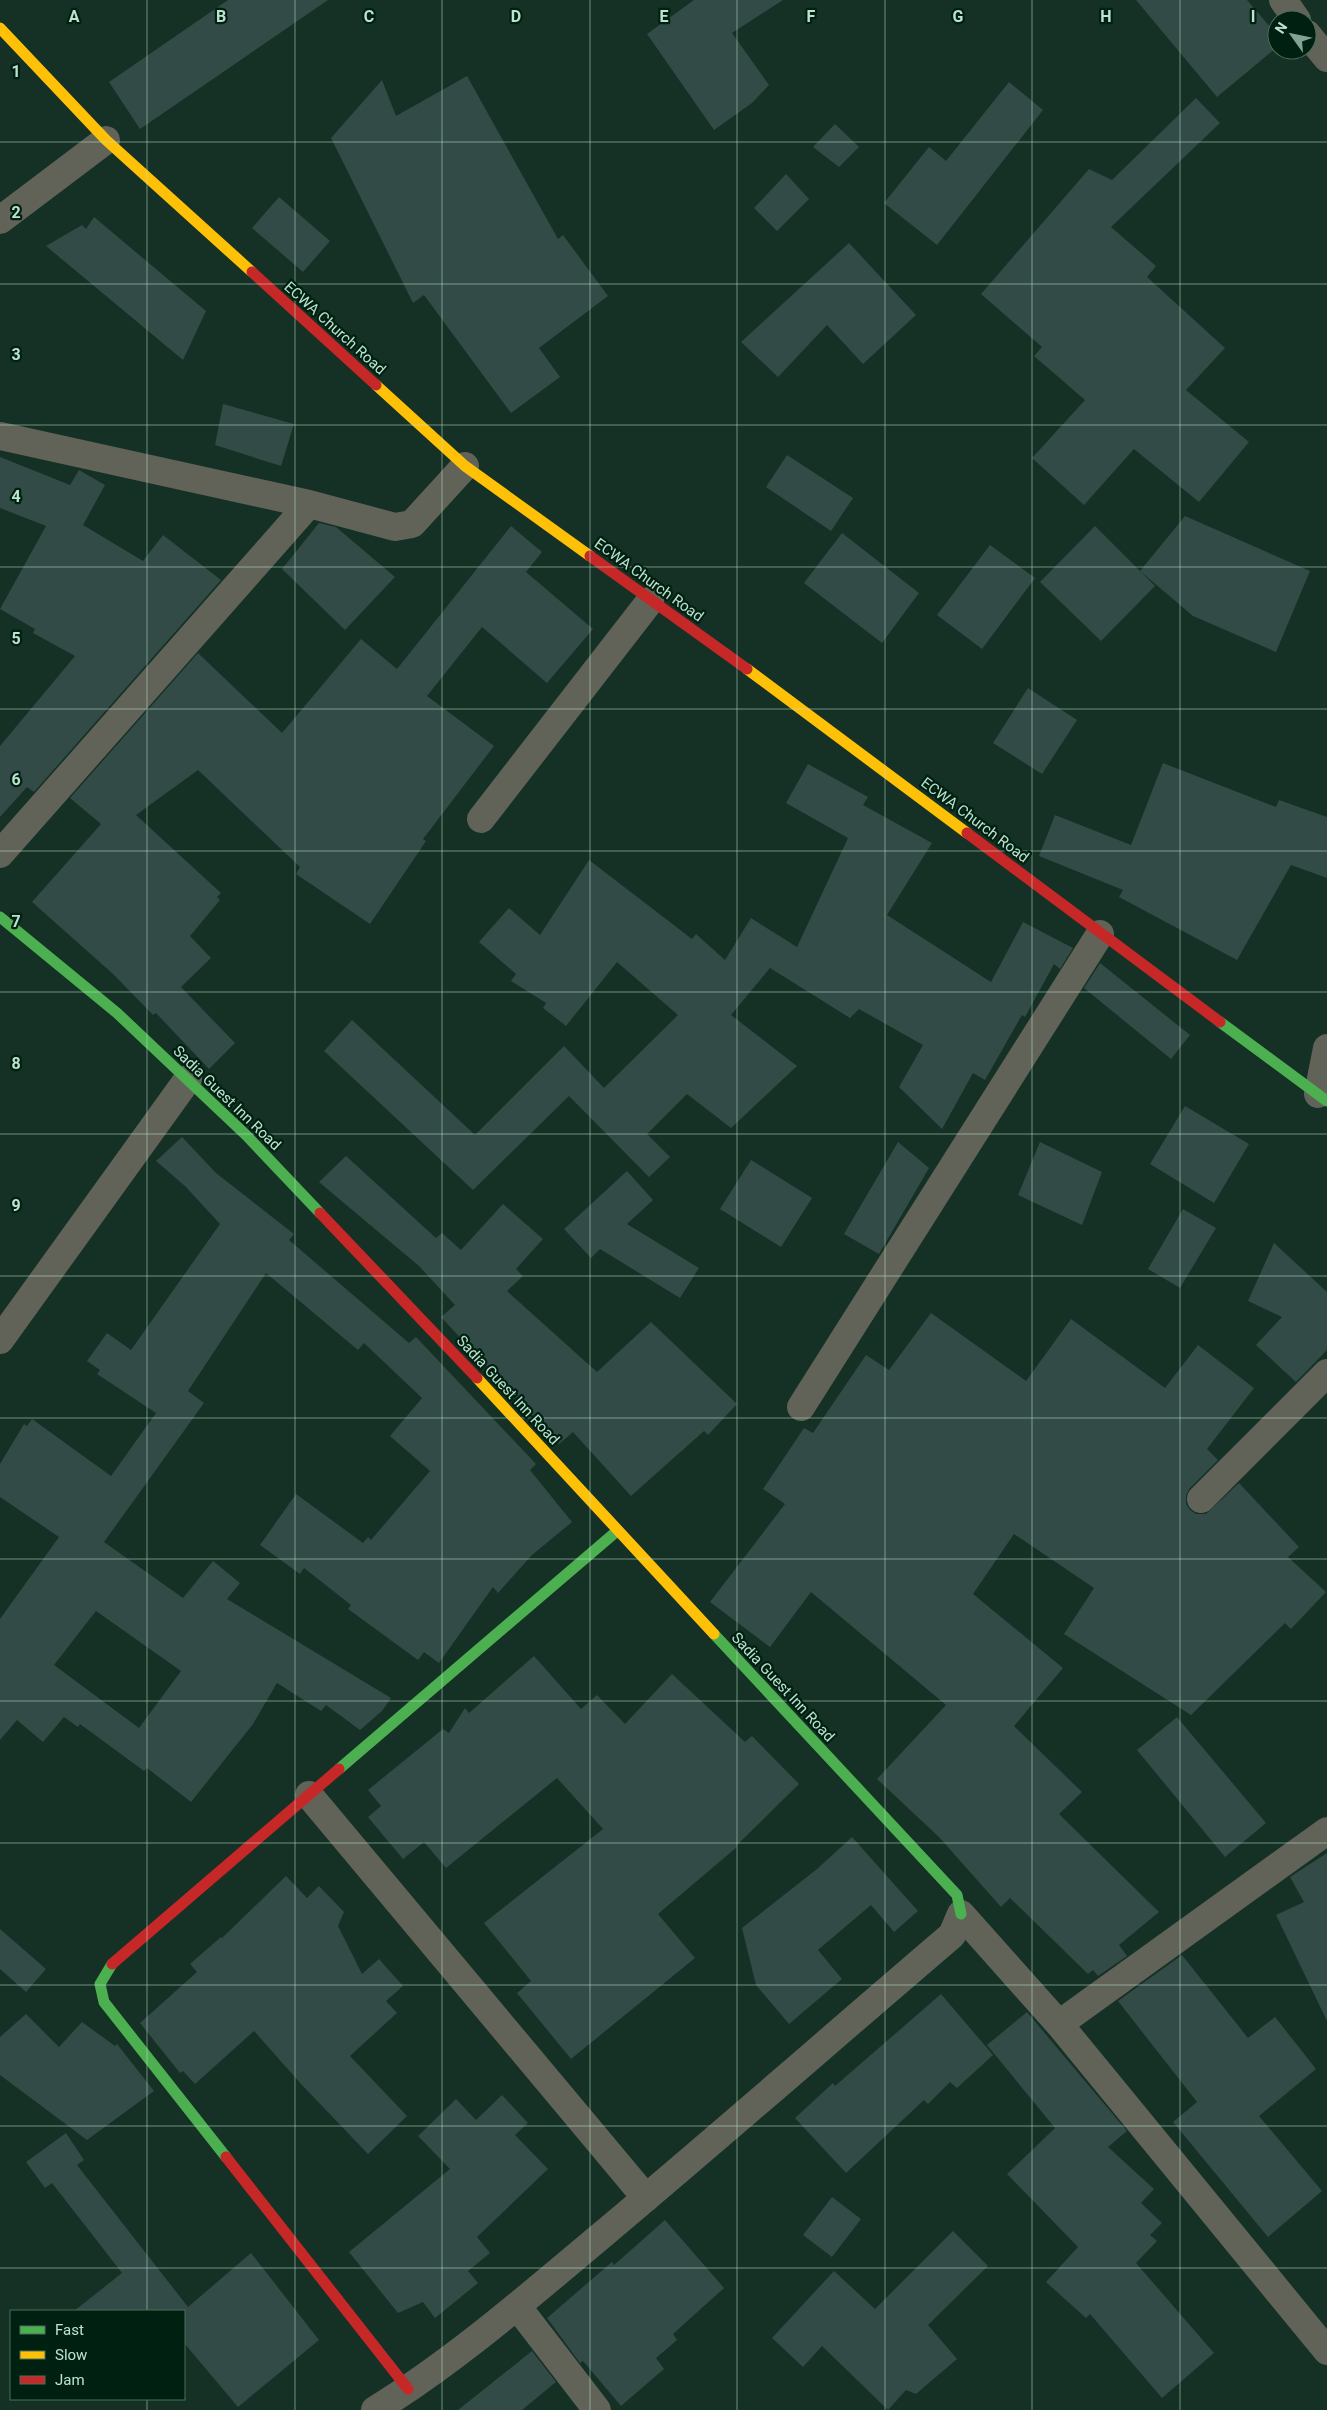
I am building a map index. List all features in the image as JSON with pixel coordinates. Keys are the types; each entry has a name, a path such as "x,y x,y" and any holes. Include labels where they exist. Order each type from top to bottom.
{"street":[{"name":"ECWA Church Road","path":"0,28 106,140 465,466 814,717 1100,934 1323,1098"},
{"path":"1317,46 1327,58"},
{"path":"0,220 106,140"},
{"path":"0,436 308,504 395,527 412,524 465,466"},
{"path":"0,854 308,504"},
{"path":"481,819 650,600"},
{"name":"Sadia Guest Inn Road","path":"0,917 117,1013 246,1135 446,1344 617,1531 957,1895 961,1914"},
{"path":"800,1407 1100,934"},
{"path":"1323,1098 1327,1048"},
{"path":"0,1340 188,1080"},
{"path":"1201,1499 1327,1373"},
{"path":"408,2389 104,2002 100,1984 113,1962 617,1531"},
{"path":"309,1795 646,2198"},
{"path":"1059,2024 1327,1831"},
{"path":"375,2410 408,2389 517,2306 646,2198 952,1934 961,1914 1059,2024 1327,2351"},
{"path":"517,2306 597,2410"}],"building":[{"path":"228,0 328,0 140,129 109,82"},
{"path":"694,0 783,0 732,33 769,85 752,103 714,130 647,34"},
{"path":"1136,0 1247,0 1267,23 1267,55 1217,97"},
{"path":"467,76 558,239 563,235 608,296 539,348 560,377 511,413 424,295 413,303 331,138 382,80 396,116"},
{"path":"1009,82 1043,110 937,245 884,203 929,147 946,161"},
{"path":"1196,98 1220,123 1111,227 1156,266 1147,277 1225,348 1186,390 1249,442 1199,502 1134,449 1084,505 1032,458 1085,400 1034,356 1042,347 981,294 1089,169 1112,180"},
{"path":"835,124 859,147 839,167 813,147"},
{"path":"786,174 809,199 777,231 754,208"},
{"path":"279,197 330,241 303,272 252,228"},
{"path":"94,217 206,311 183,360 46,246 82,225 86,229"},
{"path":"849,243 916,315 863,364 827,325 778,377 741,342"},
{"path":"223,404 294,424 281,466 215,445"},
{"path":"787,455 853,498 831,531 766,487"},
{"path":"0,457 70,485 79,470 105,485 83,525 143,561 163,535 221,580 34,792 27,787 0,817 0,746 75,656 33,633 35,629 0,609 46,526 0,508"},
{"path":"1185,516 1310,571 1276,652 1193,616 1140,571"},
{"path":"319,523 336,527 395,577 345,630 282,569"},
{"path":"511,526 542,552 526,572 593,629 547,683 482,627 427,696 494,746 423,839 426,841 370,924 296,874 300,867 198,770 136,815 221,893 217,897 220,900 190,936 211,958 181,987 235,1043 209,1069 156,1013 153,1015 113,974 32,902 101,824 70,798 198,653 282,733 361,639 397,669"},
{"path":"1095,526 1155,586 1101,641 1040,582"},
{"path":"842,533 919,593 882,643 804,583"},
{"path":"990,545 1035,578 982,649 937,615"},
{"path":"1028,688 1077,720 1042,774 993,743"},
{"path":"1163,763 1276,807 1279,800 1327,817 1327,878 1291,865 1237,960 1119,897 1123,890 1039,856 1055,815 1131,845"},
{"path":"808,764 868,797 863,805 932,843 887,915 991,982 1023,922 1073,948 1060,969 1054,964 1025,1017 1022,1015 985,1080 973,1073 942,1129 899,1087 923,1045 859,1009 850,1018 770,968 731,1015 797,1066 731,1128 687,1094 647,1134 670,1157 649,1177 569,1096 473,1190 324,1051 352,1020 475,1135 564,1046 604,1088 678,1015 617,962 566,1026 543,1008 546,1003 511,981 516,974 479,942 509,908 540,935 589,860 692,939 696,934 725,960 751,918 797,947 848,838 786,803"},
{"path":"1100,963 1190,1035 1171,1059 1084,988"},
{"path":"1185,1106 1249,1144 1214,1203 1150,1164"},
{"path":"182,1137 216,1173 294,1234 289,1240 409,1343 416,1337 536,1464 530,1470 572,1522 532,1555 498,1593 493,1587 439,1663 424,1652 418,1660 348,1609 351,1605 304,1568 300,1574 260,1545 296,1494 363,1543 368,1537 371,1540 430,1471 390,1436 422,1398 364,1343 358,1350 266,1273 188,1391 204,1403 104,1542 183,1598 213,1561 240,1583 227,1599 391,1698 382,1711 360,1730 326,1705 321,1711 277,1683 253,1724 191,1802 147,1768 144,1771 80,1724 78,1727 64,1717 43,1742 17,1720 0,1740 0,1619 59,1537 0,1497 0,1464 24,1424 27,1426 32,1419 111,1476 156,1413 97,1374 100,1370 87,1361 107,1333 131,1350 220,1224 185,1186 156,1161","holes":["96,1611 181,1671 139,1728 54,1665"]},
{"path":"898,1142 929,1168 879,1254 844,1234"},
{"path":"1040,1142 1102,1172 1082,1225 1018,1195"},
{"path":"346,1156 436,1238 442,1233 461,1250 503,1204 543,1239 516,1269 523,1276 507,1291 597,1372 651,1322 737,1404 708,1435 704,1431 631,1496 573,1432 559,1444 441,1317 455,1305 419,1266 319,1182"},
{"path":"751,1160 812,1198 781,1247 720,1209"},
{"path":"627,1171 653,1200 627,1224 699,1268 680,1298 600,1249 591,1258 564,1229"},
{"path":"1183,1209 1216,1228 1180,1288 1148,1269"},
{"path":"1274,1243 1327,1292 1327,1350 1296,1382 1256,1345 1282,1317 1248,1301"},
{"path":"931,1313 1026,1381 1071,1319 1165,1388 1198,1345 1254,1388 1207,1449 1218,1460 1190,1488 1186,1495 1186,1504 1196,1514 1206,1514 1239,1483 1299,1547 1288,1557 1326,1592 1291,1629 1285,1623 1191,1715 1064,1634 1094,1588 1014,1534 973,1594 1063,1668 1014,1726 1082,1792 1059,1814 1159,1912 1119,1945 1127,1956 1098,1976 1093,1970 1088,1974 1010,1898 1001,1907 939,1837 877,1779 946,1705 811,1592 770,1647 710,1602 785,1504 763,1489 804,1428 813,1433 866,1355 889,1370"},
{"path":"534,1656 581,1709 597,1695 625,1724 672,1674 745,1742 752,1736 799,1784 737,1847 658,1914 695,1958 571,2059 517,1993 531,1981 484,1923 603,1829 557,1778 446,1868 424,1842 403,1859 368,1817 381,1806 368,1790 443,1729 449,1733 465,1708 469,1713"},
{"path":"1177,1717 1266,1823 1225,1857 1137,1750"},
{"path":"852,1837 918,1911 894,1932 871,1905 818,1950 842,1979 789,2024 756,1985 742,1928 817,1869"},
{"path":"1327,1853 1327,2021 1276,1915 1304,1902 1290,1877"},
{"path":"286,1876 307,1898 319,1886 344,1912 338,1926 362,1974 379,1959 403,1986 386,2001 397,2013 350,2056 407,2116 368,2154 302,2085 254,2031 195,2084 183,2071 180,2073 140,2023 197,1972 190,1964 222,1938"},
{"path":"0,1929 46,1969 26,1992 0,1969"},
{"path":"1182,1955 1248,2038 1275,2017 1316,2069 1259,2116 1322,2191 1268,2237 1173,2122 1197,2102 1118,2001"},
{"path":"941,1994 993,2055 957,2088 950,2082 928,2104 924,2100 846,2173 795,2118 833,2083 835,2086"},
{"path":"1027,2012 1127,2131 1108,2147 1154,2189 1141,2203 1162,2223 1150,2235 1157,2241 1136,2263 1214,2353 1162,2398 1090,2314 1086,2318 1046,2282 1078,2247 1007,2174 1055,2128 987,2045"},
{"path":"26,2014 59,2047 82,2022 115,2046 117,2044 154,2091 87,2140 0,2075 0,2037"},
{"path":"502,2095 528,2123 515,2135 548,2169 477,2237 490,2253 468,2271 478,2283 435,2318 423,2302 398,2313 349,2252 450,2169 418,2136 456,2099 476,2120"},
{"path":"66,2133 84,2160 77,2165 188,2307 251,2253 319,2340 238,2407 185,2344 185,2310 75,2310 122,2273 52,2183 45,2188 26,2162"},
{"path":"832,2197 861,2219 832,2257 803,2235"},
{"path":"665,2220 724,2288 673,2334 677,2340 656,2358 664,2369 621,2406 583,2361 580,2363 547,2318 612,2262 614,2265"},
{"path":"953,2231 988,2266 928,2325 957,2359 916,2394 906,2390 888,2410 822,2346 803,2367 772,2338 834,2271 875,2309"},
{"path":"532,2351 556,2382 522,2410 458,2410"}],"traffic: fast":[{"path":"0,917 117,1013 246,1135 320,1213"},
{"path":"1220,1022 1327,1101"},
{"path":"339,1769 617,1531"},
{"path":"714,1634 957,1895 961,1914"},
{"path":"112,1964 100,1984 104,2002 226,2157"}],"traffic: slow":[{"path":"0,28 106,140 252,272"},
{"path":"376,385 465,466 590,556"},
{"path":"747,669 967,833"},
{"path":"477,1378 714,1634"}],"traffic: jam":[{"path":"252,272 376,385"},
{"path":"590,556 747,669"},
{"path":"967,833 1220,1022"},
{"path":"320,1213 477,1378"},
{"path":"112,1964 339,1769"},
{"path":"226,2157 408,2389"}]}
